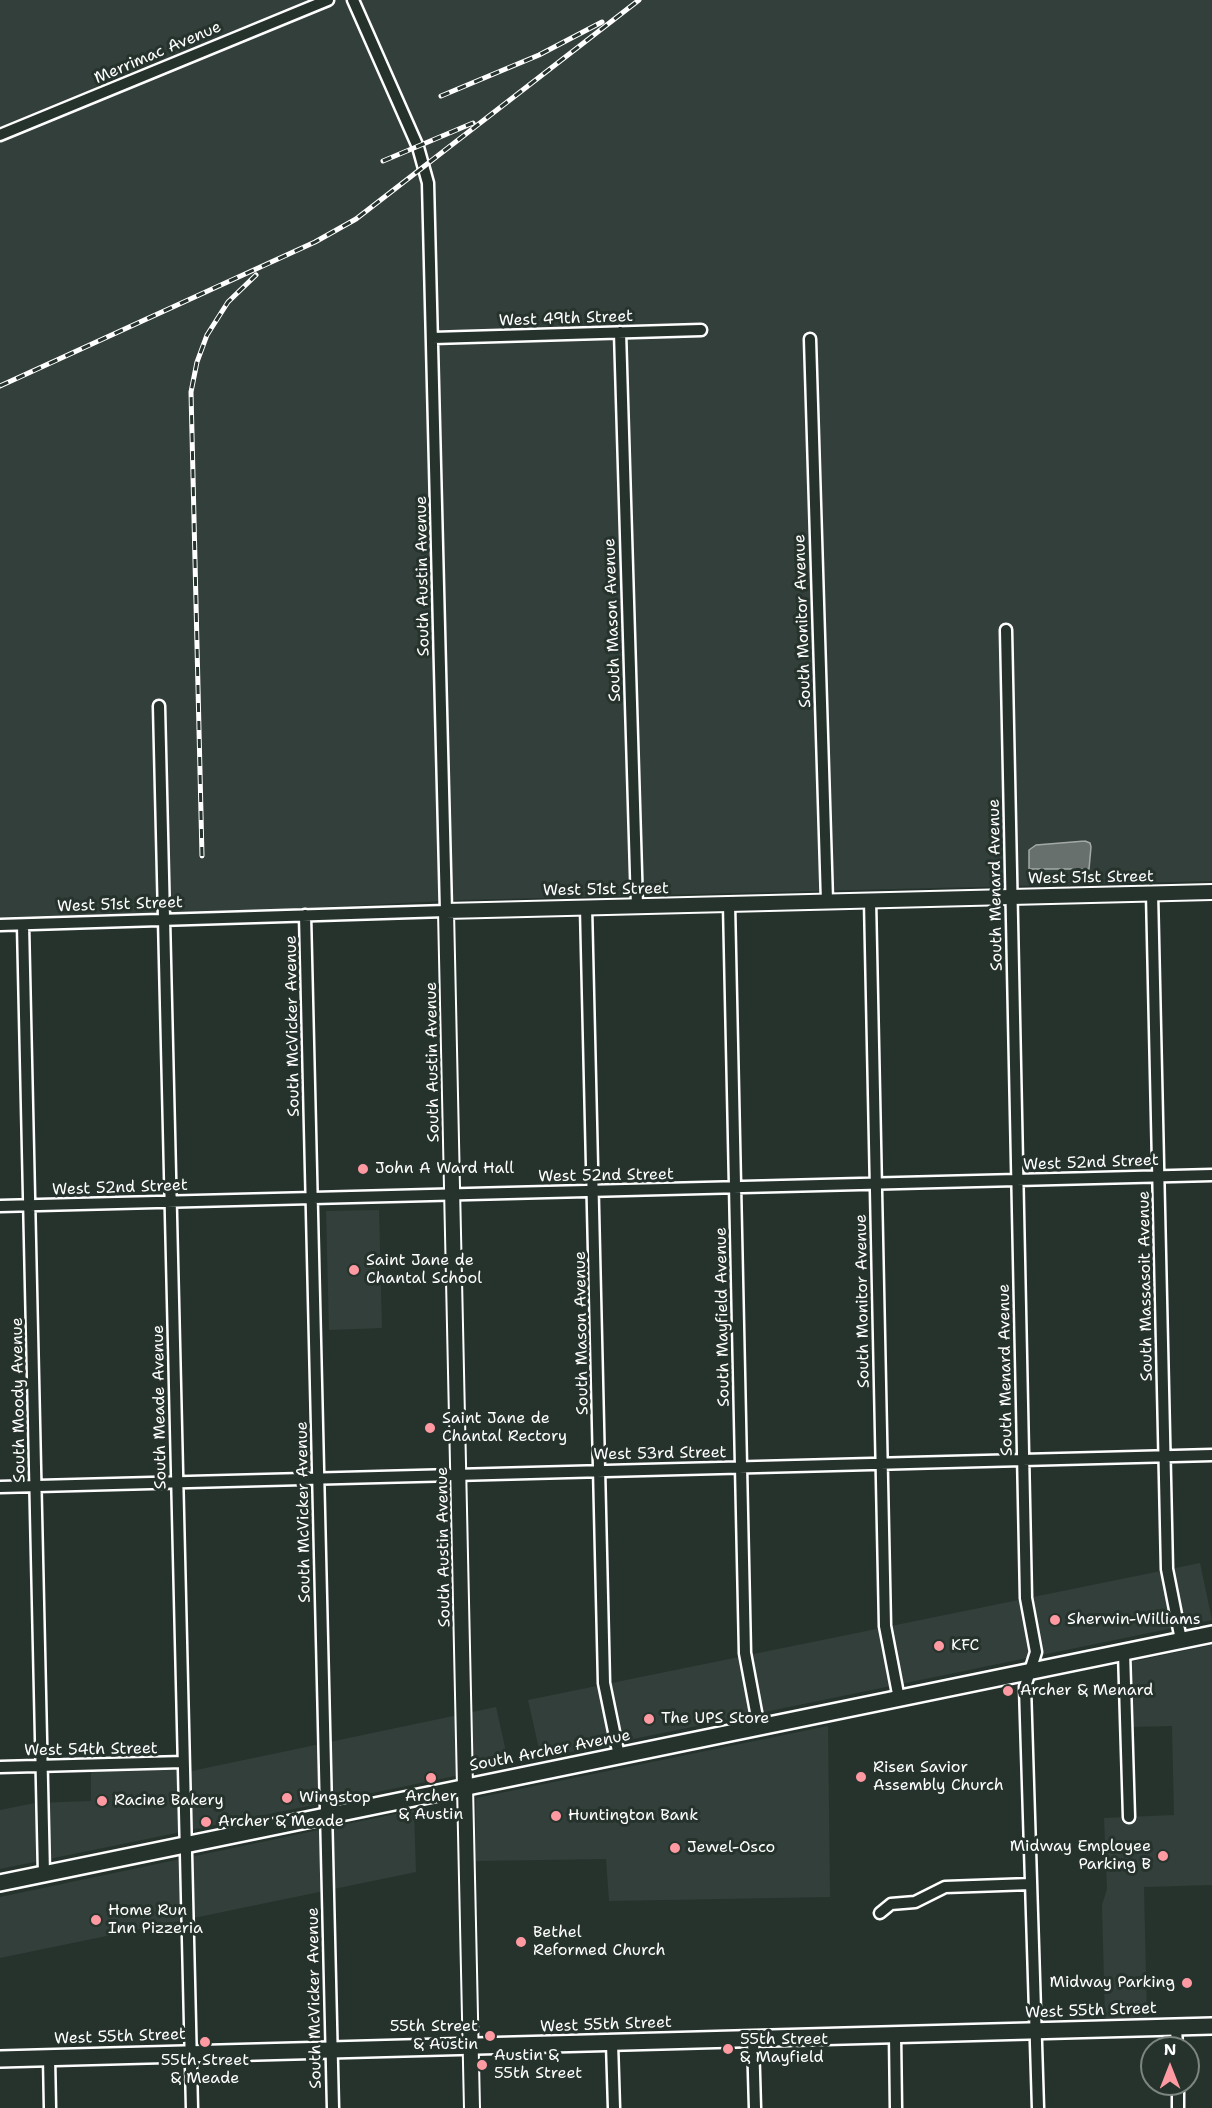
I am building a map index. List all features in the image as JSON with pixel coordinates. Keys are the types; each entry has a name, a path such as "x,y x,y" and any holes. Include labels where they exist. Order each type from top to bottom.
{"main road":[{"name":"South Archer Avenue","path":"0,1883 1212,1634"},
{"name":"West 55th Street","path":"0,2059 1212,2026"}],"street":[{"name":"Merrimac Avenue","path":"0,135 328,0"},
{"name":"South Austin Avenue","path":"352,0 418,147 428,183 467,1786 472,2108"},
{"name":"West 49th Street","path":"433,338 701,330"},
{"name":"South Mason Avenue","path":"620,332 637,906"},
{"name":"South Monitor Avenue","path":"810,339 827,901"},
{"name":"South Menard Avenue","path":"1006,630 1026,1598 1036,1652 1025,1688 1038,2108"},
{"name":"South Meade Avenue","path":"159,706 192,2108"},
{"name":"West 51st Street","path":"0,925 446,911 1212,892"},
{"name":"South Massasoit Avenue","path":"1152,893 1167,1569 1181,1640"},
{"name":"South Monitor Avenue","path":"870,900 885,1626 899,1699"},
{"name":"South Mayfield Avenue","path":"729,904 746,1653 759,1728"},
{"name":"South Mason Avenue","path":"586,908 604,1683 619,1756"},
{"name":"South McVicker Avenue","path":"305,915 333,2108"},
{"name":"South Moody Avenue","path":"23,925 44,1874"},
{"name":"West 52nd Street","path":"0,1206 1212,1175"},
{"name":"West 53rd Street","path":"0,1487 1212,1455"},
{"path":"1124,1652 1129,1817"},
{"name":"West 54th Street","path":"0,1767 183,1762"},
{"path":"880,1913 891,1904 915,1902 945,1887 1031,1884"},
{"path":"1176,2027 1176,2036"},
{"path":"895,2035 896,2108"},
{"path":"753,2039 755,2108"},
{"path":"612,2043 614,2108"},
{"path":"49,2057 50,2108"}],"shaded area":[{"path":"0,0 1212,0 1212,881 462,900 247,911 0,917"},
{"path":"1085,841 1090,843 1091,847 1089,869 1029,869 1029,850 1036,845"},
{"name":"Saint Jane de Chantal School","path":"379,1210 382,1328 329,1330 326,1211"},
{"path":"1200,1563 1212,1620 541,1758 528,1700"},
{"path":"1212,1645 1212,1885 1144,1887 1147,2019 1105,2020 1102,1905 1107,1889 1104,1818 1174,1815 1172,1726 1131,1727 1130,1662"},
{"path":"496,1707 509,1765 0,1869 0,1810 35,1803 91,1801 91,1767 186,1765 187,1772"},
{"path":"828,1726 830,1897 609,1901 606,1859 475,1861 476,1798"},
{"path":"414,1810 416,1872 0,1958 0,1897"}],"railway":[{"path":"0,386 315,242 356,219 639,0"},
{"path":"441,96 539,55 602,22"},
{"path":"383,161 473,123"},
{"path":"202,856 191,392 197,362 207,335 228,302 256,275"}],"place":[{"name":"John A Ward Hall","path":"363,1169"},
{"name":"Saint Jane de Chantal School","path":"354,1270"},
{"name":"Saint Jane de Chantal Rectory","path":"430,1428"},
{"name":"Sherwin-Williams","path":"1055,1620"},
{"name":"KFC","path":"939,1646"},
{"name":"Archer & Menard","path":"1008,1691"},
{"name":"The UPS Store","path":"649,1719"},
{"name":"Risen Savior Assembly Church","path":"861,1777"},
{"name":"Archer & Austin","path":"431,1778"},
{"name":"Wingstop","path":"287,1798"},
{"name":"Racine Bakery","path":"102,1801"},
{"name":"Huntington Bank","path":"556,1816"},
{"name":"Archer & Meade","path":"206,1822"},
{"name":"Jewel-Osco","path":"675,1848"},
{"name":"Midway Employee Parking B","path":"1163,1856"},
{"name":"Home Run Inn Pizzeria","path":"96,1920"},
{"name":"Bethel Reformed Church","path":"521,1942"},
{"name":"Midway Parking","path":"1187,1983"},
{"name":"55th Street & Austin","path":"490,2036"},
{"name":"55th Street & Meade","path":"205,2042"},
{"name":"55th Street & Mayfield","path":"728,2049"},
{"name":"Austin & 55th Street","path":"482,2065"}]}
